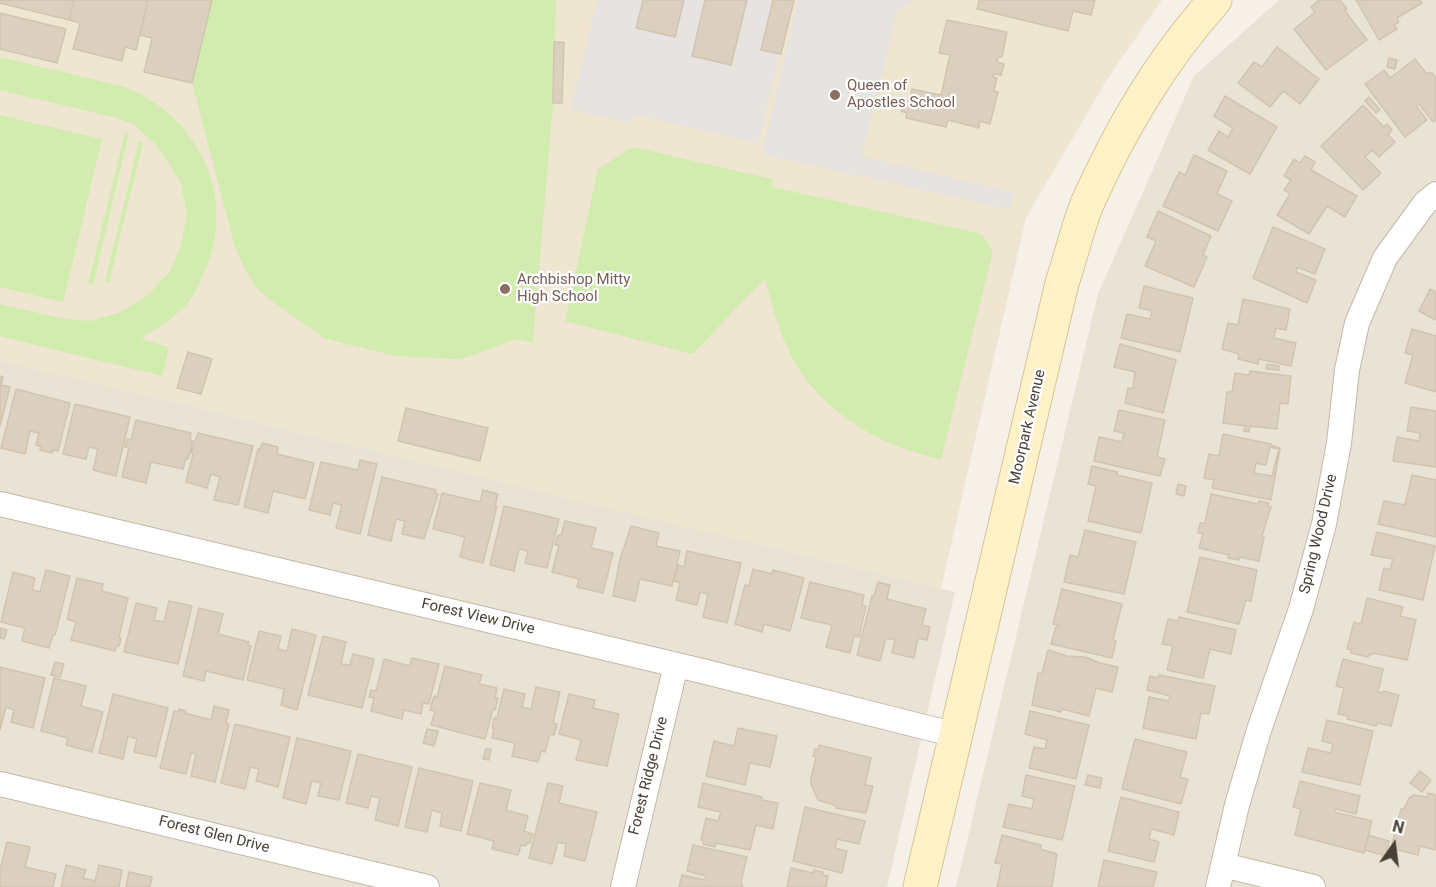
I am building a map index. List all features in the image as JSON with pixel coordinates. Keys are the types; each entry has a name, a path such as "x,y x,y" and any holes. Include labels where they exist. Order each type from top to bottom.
{"main road":[{"name":"Moorpark Avenue","path":"920,887 1062,282 1086,206 1139,102 1184,35 1215,0"}],"street":[{"name":"Spring Wood Drive","path":"1220,876 1258,730 1301,609 1324,524 1339,443 1347,370 1357,323 1385,258 1425,203 1436,194"},
{"name":"Forest View Drive","path":"0,504 676,665 956,735"},
{"name":"Forest Ridge Drive","path":"623,887 676,665"},
{"name":"Forest Glen Drive","path":"0,784 428,887"},
{"path":"1220,876 1313,887"}],"shaded area":[{"name":"Archbishop Mitty High School","path":"0,0 1162,0 1108,78 1026,218 941,589 0,360"},
{"path":"597,0 792,0 758,143 633,114 630,123 571,109"},
{"path":"798,0 912,0 897,11 861,156 1013,192 1009,209 762,154"},
{"path":"1279,0 1436,0 1436,887 956,887 1098,294 1194,76"},
{"path":"0,360 955,592 887,887 0,887"}],"green space":[{"path":"212,0 556,0 553,103 533,343 517,339 462,359 396,356 326,339 267,298 256,287 245,270 235,247 192,83"},
{"path":"0,57 125,87 150,100 173,117 191,138 204,162 213,187 217,214 214,242 205,270 194,294 185,306 141,339 169,347 162,376 0,336 0,304 64,319 90,321 121,312 148,295 169,273 180,249 187,215 181,183 158,147 135,125 116,118 0,90"},
{"path":"0,115 102,139 63,302 0,287"},
{"path":"125,132 129,133 93,285 88,284"},
{"path":"139,142 143,143 109,282 105,281"},
{"path":"633,147 772,179 772,187 982,234 993,251 941,459 899,447 879,438 841,414 825,400 797,366 786,346 765,279 692,354 565,321 598,169"}],"building":[{"path":"0,0 74,0 69,20 0,3"},
{"path":"74,0 148,0 136,50 125,47 122,61 73,49 80,23 69,20"},
{"path":"148,0 212,0 192,83 144,72 152,38 140,35"},
{"path":"643,0 684,0 675,37 636,28"},
{"path":"705,0 747,0 731,65 692,56"},
{"path":"773,0 794,0 781,54 761,50"},
{"path":"979,0 1095,0 1091,15 1073,11 1068,31 977,9"},
{"path":"1319,0 1340,0 1347,9 1345,11 1367,40 1326,70 1294,29 1315,12 1311,7"},
{"path":"1356,0 1420,0 1422,3 1397,18 1399,22 1394,25 1397,29 1379,40"},
{"path":"0,13 66,29 57,63 0,49"},
{"path":"947,20 1007,32 1002,57 998,57 997,62 1004,64 1001,75 994,74 993,77 997,78 994,91 998,92 990,124 980,121 979,128 948,120 946,127 906,118 907,113 901,111 904,99 910,100 912,89 941,95 950,55 939,53"},
{"path":"554,42 564,42 562,103 553,103"},
{"path":"1277,47 1319,79 1300,104 1283,91 1270,107 1238,83 1254,62 1262,67"},
{"path":"1389,58 1397,60 1395,69 1387,67"},
{"path":"1415,59 1426,73 1432,73 1436,78 1436,120 1433,122 1419,104 1416,106 1427,120 1405,137 1365,84 1384,70 1390,78"},
{"path":"1225,96 1277,127 1250,174 1208,150 1219,131 1228,137 1233,128 1214,116"},
{"path":"1369,97 1380,110 1376,113 1365,101"},
{"path":"1363,105 1384,127 1387,124 1392,130 1388,135 1395,142 1379,157 1372,150 1365,157 1381,173 1363,190 1321,146"},
{"path":"1194,155 1227,171 1217,194 1232,201 1218,231 1163,206 1179,172 1185,175"},
{"path":"1305,156 1315,162 1311,170 1357,196 1345,217 1327,206 1309,234 1277,215 1290,194 1284,190 1291,180 1284,176 1294,159 1300,163"},
{"path":"1158,211 1211,236 1203,255 1207,257 1194,287 1145,266 1156,241 1147,237"},
{"path":"1273,227 1325,249 1315,274 1297,267 1296,272 1316,280 1307,303 1253,278"},
{"path":"1144,286 1193,298 1180,352 1121,338 1127,314 1150,319 1152,311 1139,308"},
{"path":"1430,289 1436,292 1436,320 1419,311"},
{"path":"1243,299 1290,309 1286,330 1276,328 1274,338 1296,343 1291,366 1259,359 1258,364 1238,359 1239,354 1222,349 1228,323 1238,325"},
{"path":"1412,329 1436,336 1436,392 1405,383 1413,355 1405,353"},
{"path":"1120,344 1176,360 1163,413 1125,403 1128,388 1133,389 1135,372 1114,367"},
{"path":"188,352 212,359 201,394 177,388"},
{"path":"1267,364 1279,366 1279,370 1266,369"},
{"path":"1250,371 1291,376 1288,404 1280,403 1277,429 1250,426 1249,432 1244,431 1245,426 1223,423 1227,392 1232,392 1235,373 1249,375"},
{"path":"0,376 3,377 1,385 10,387 0,426"},
{"path":"16,389 70,403 58,451 53,450 52,453 40,450 41,447 36,445 39,433 30,431 25,454 1,448"},
{"path":"75,404 130,417 116,476 93,470 98,449 89,447 86,459 63,454"},
{"path":"1411,407 1436,411 1436,467 1393,461 1397,437 1419,441 1420,433 1407,431"},
{"path":"406,408 488,428 480,461 398,441"},
{"path":"1119,410 1165,420 1157,457 1165,459 1160,476 1094,461 1099,437 1122,442 1124,433 1114,431"},
{"path":"136,420 191,433 190,440 193,441 183,469 151,462 146,483 122,477 129,448 125,447 127,439 131,440"},
{"path":"198,433 253,446 238,505 214,500 220,477 211,474 207,488 186,482 193,454 191,453"},
{"path":"1223,434 1280,448 1271,500 1212,488 1214,480 1204,478 1209,454 1219,456","holes":["1270,447 1279,449 1272,476 1254,473 1256,463 1266,465"]},
{"path":"262,443 278,447 277,454 314,463 305,499 273,491 268,513 244,507 258,449 260,450"},
{"path":"360,460 377,464 360,534 336,528 342,505 333,503 330,515 309,510 321,462 358,470"},
{"path":"1092,466 1117,472 1117,475 1152,483 1141,533 1088,521 1096,486 1088,484"},
{"path":"1412,475 1436,480 1436,537 1378,524 1384,501 1405,505"},
{"path":"382,477 436,490 435,493 438,494 424,539 402,534 405,521 396,519 391,541 368,535"},
{"path":"1178,484 1186,486 1184,496 1176,494"},
{"path":"483,490 498,494 483,563 460,557 465,537 433,529 442,493 480,502"},
{"path":"1211,494 1258,504 1259,501 1269,503 1268,506 1271,507 1262,536 1264,537 1259,561 1239,557 1239,560 1228,558 1229,555 1199,548 1203,533 1198,533 1200,523 1205,523"},
{"path":"504,506 559,519 547,568 525,563 528,551 519,549 514,571 490,565"},
{"path":"565,521 596,528 591,548 613,553 603,593 577,587 579,579 552,572 559,545 555,545 558,535 561,536"},
{"path":"631,526 659,533 656,546 680,551 672,586 640,579 635,601 613,596 620,559"},
{"path":"1085,530 1136,542 1124,594 1064,582 1070,555 1078,557"},
{"path":"1377,532 1435,546 1423,600 1379,590 1384,568 1390,570 1393,559 1371,555"},
{"path":"687,551 741,563 727,623 703,617 708,594 700,592 697,605 676,600 680,583 674,581 678,565 684,567"},
{"path":"1200,557 1257,570 1251,601 1246,600 1239,624 1187,612"},
{"path":"753,569 772,574 773,570 804,578 790,631 764,624 762,632 735,624 745,585 749,586"},
{"path":"46,570 70,576 55,635 53,635 49,648 22,641 25,628 1,622 13,572 35,578 32,590 40,592"},
{"path":"77,578 103,584 102,591 128,598 119,637 121,638 115,651 71,640 76,622 67,619"},
{"path":"810,582 864,595 862,605 866,606 859,637 854,636 850,653 826,647 832,625 801,618"},
{"path":"878,582 890,585 887,599 926,609 922,625 930,627 927,640 918,638 914,658 892,653 895,640 886,638 880,661 857,655 872,596 874,596"},
{"path":"1062,589 1122,604 1113,640 1116,641 1112,658 1051,644 1056,627 1059,625 1053,624"},
{"path":"1367,598 1403,607 1400,616 1416,620 1407,660 1373,653 1368,657 1351,653 1352,650 1347,649 1354,622 1361,624"},
{"path":"169,601 192,606 178,664 124,652 136,603 157,608 154,620 164,622"},
{"path":"199,608 223,614 218,634 249,642 248,645 251,646 243,680 206,671 204,681 183,676"},
{"path":"1179,617 1236,630 1231,654 1210,649 1203,678 1167,670 1173,646 1162,644 1168,619 1178,621"},
{"path":"0,628 7,630 4,639 0,638"},
{"path":"292,629 316,635 297,710 281,705 284,689 247,680 259,631 281,636 278,649 287,651"},
{"path":"323,636 346,642 341,664 350,665 353,654 374,659 362,708 308,695"},
{"path":"1048,650 1067,656 1085,657 1118,667 1112,692 1096,688 1089,716 1032,705 1038,673 1042,674"},
{"path":"412,658 439,664 429,704 423,703 421,714 404,710 402,719 371,711 374,698 369,697 371,690 376,691 384,659 410,666"},
{"path":"1343,659 1383,669 1378,692 1399,695 1391,726 1377,723 1376,726 1347,719 1348,716 1338,714 1344,688 1336,686"},
{"path":"55,662 64,664 60,677 51,675"},
{"path":"445,666 482,675 479,684 497,688 495,698 498,698 485,739 431,725 435,711 430,710 434,696 437,697"},
{"path":"0,667 45,678 33,728 11,722 14,710 6,707 0,730"},
{"path":"1159,675 1215,686 1209,714 1201,713 1196,739 1143,728 1149,697 1169,701 1170,696 1147,690 1150,676 1158,678"},
{"path":"54,678 86,686 81,706 103,712 92,752 66,745 68,738 41,731"},
{"path":"536,687 560,692 553,723 557,724 554,735 550,734 545,752 541,751 538,762 512,756 515,743 492,738 494,718 497,718 504,689 525,694 522,707 531,709"},
{"path":"113,694 168,708 156,757 134,752 137,739 128,736 123,759 99,753"},
{"path":"569,694 595,700 593,708 619,714 607,766 576,760 581,740 559,734"},
{"path":"214,706 229,710 226,723 229,724 215,782 191,776 196,754 191,753 186,774 160,768 174,711 178,712 179,709 186,711 185,713 211,720"},
{"path":"1030,711 1089,725 1076,779 1029,768 1034,747 1045,749 1047,740 1025,734"},
{"path":"1327,720 1373,731 1360,785 1302,772 1308,748 1331,753 1333,744 1322,741"},
{"path":"235,724 290,737 278,787 256,781 259,769 250,767 245,789 221,783"},
{"path":"738,728 777,736 770,767 750,763 745,785 706,776 714,741 734,746"},
{"path":"427,729 438,731 434,746 423,743"},
{"path":"297,738 351,751 339,800 318,796 321,783 312,781 306,804 283,798"},
{"path":"1135,739 1187,752 1180,777 1188,779 1181,804 1122,789"},
{"path":"819,745 871,758 865,785 873,786 866,813 836,808 837,806 818,800 811,784 811,778 816,757 813,756"},
{"path":"486,749 491,749 489,760 483,759"},
{"path":"358,754 412,767 398,826 375,820 380,798 371,796 368,808 346,803"},
{"path":"419,768 473,781 461,831 440,826 442,813 432,810 427,832 405,827"},
{"path":"1420,771 1431,780 1422,792 1410,783"},
{"path":"1026,775 1075,786 1062,840 1003,827 1009,804 1032,809 1034,799 1022,796"},
{"path":"1088,775 1102,778 1100,788 1085,785"},
{"path":"1300,781 1360,796 1356,814 1335,809 1334,812 1372,821 1364,853 1295,835 1301,809 1293,807"},
{"path":"480,783 511,790 506,810 528,816 524,831 533,834 530,843 526,846 521,845 518,855 492,849 494,841 467,834"},
{"path":"548,783 563,786 559,803 597,812 585,861 564,856 566,844 558,842 552,864 529,858"},
{"path":"703,783 778,803 773,829 756,825 750,850 716,843 715,847 703,844 701,840 706,818 718,821 721,812 698,807"},
{"path":"1428,793 1436,795 1436,850 1420,846 1418,855 1391,848 1401,809 1404,809 1409,798 1414,795 1427,797"},
{"path":"1121,797 1179,812 1174,835 1151,829 1149,839 1159,842 1154,862 1108,851"},
{"path":"805,807 865,821 859,844 837,839 835,848 847,851 842,873 793,861"},
{"path":"1002,835 1041,845 1040,849 1057,854 1052,887 997,887 1002,864 995,863"},
{"path":"1368,835 1389,841 1386,856 1365,850"},
{"path":"7,842 30,847 25,867 56,874 53,887 0,887 0,870"},
{"path":"693,845 747,857 741,882 743,887 679,887 682,875 705,880 706,876 687,871"},
{"path":"1104,860 1157,872 1153,887 1098,887"},
{"path":"66,865 86,870 83,878 95,881 99,865 122,870 119,887 61,887"},
{"path":"791,868 813,873 814,870 823,872 822,875 828,876 826,887 787,887"},
{"path":"129,872 152,877 150,887 126,887"}],"place":[{"name":"Queen of Apostles School","path":"835,95"},
{"name":"Archbishop Mitty High School","path":"505,289"}]}
